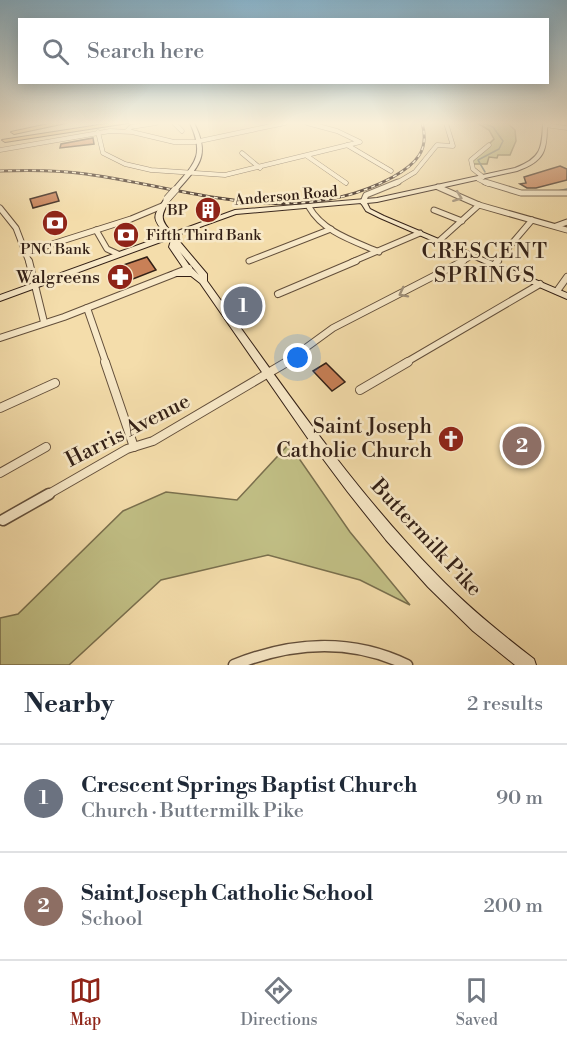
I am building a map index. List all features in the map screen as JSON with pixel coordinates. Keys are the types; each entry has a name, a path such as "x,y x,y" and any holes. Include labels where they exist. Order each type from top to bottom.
{"main road":[{"path":"162,206 182,182 199,154"},
{"name":"Anderson Road","path":"0,298 118,254 171,238 235,212 363,202 517,169 537,159 540,154"},
{"path":"363,202 370,212 567,296"},
{"name":"Buttermilk Pike","path":"162,206 159,222 171,238 180,244 202,273 203,281"},
{"name":"Buttermilk Pike","path":"171,238 172,247 191,271 203,281 347,483 384,530 469,615 528,665"},
{"path":"172,274 191,271"}],"street":[{"path":"107,154 113,159 151,170 229,175 315,154"},
{"path":"243,154 260,168"},
{"path":"361,154 391,171"},
{"path":"363,202 366,195 418,172 431,154"},
{"path":"478,154 471,160 473,169 480,178 495,188 522,194 567,193"},
{"path":"307,156 346,183"},
{"path":"438,187 478,204 567,230"},
{"path":"439,241 478,204"},
{"path":"24,253 131,219 162,206"},
{"path":"0,207 16,224 24,253 37,284 44,322"},
{"path":"309,207 314,218 331,229 379,252"},
{"path":"434,210 462,221"},
{"path":"494,265 532,219"},
{"path":"556,226 567,222"},
{"path":"249,261 331,229"},
{"path":"96,230 107,249 118,254"},
{"path":"278,294 420,233"},
{"path":"102,260 107,249"},
{"name":"Harris Avenue","path":"3,520 69,480 134,447 153,441 268,374 298,355 333,328 473,255"},
{"path":"0,338 87,308 172,274"},
{"path":"557,291 567,277"},
{"path":"360,390 540,284"},
{"path":"87,308 134,447"},
{"path":"0,408 55,383"},
{"path":"0,473 46,447"},
{"path":"234,665 303,645 355,647 407,665"}],"shaded area":[{"path":"479,154 510,154 498,155 497,158 489,157 487,164 471,164"},
{"path":"289,444 350,532 410,605 360,580 268,555 161,580 69,665 0,665 0,618 18,614 123,511 166,492 237,500"}],"building":[{"path":"560,166 567,169 567,180 536,188 527,188 520,184 526,183 524,177"},
{"path":"56,192 59,201 33,208 30,199"},
{"name":"Walgreens","path":"147,257 156,270 120,284 112,269"},
{"path":"326,363 345,382 332,391 313,371"}],"waterway":[{"path":"485,172 478,160 489,154"},
{"path":"557,191 567,189"}],"railway":[{"path":"0,171 75,173 241,201 279,203 317,201 355,193 393,177 408,167 419,154"}],"place":[{"name":"BP","path":"208,210"},
{"name":"PNC Bank","path":"55,223"},
{"name":"Fifth Third Bank","path":"126,235"},
{"name":"Walgreens","path":"120,277"},
{"name":"Crescent Springs Baptist Church","path":"243,306"},
{"name":"Saint Joseph Catholic Church","path":"451,439"},
{"name":"Saint Joseph Catholic School","path":"522,446"}],"district":[{"name":"CRESCENT SPRINGS","path":"485,264"}]}
